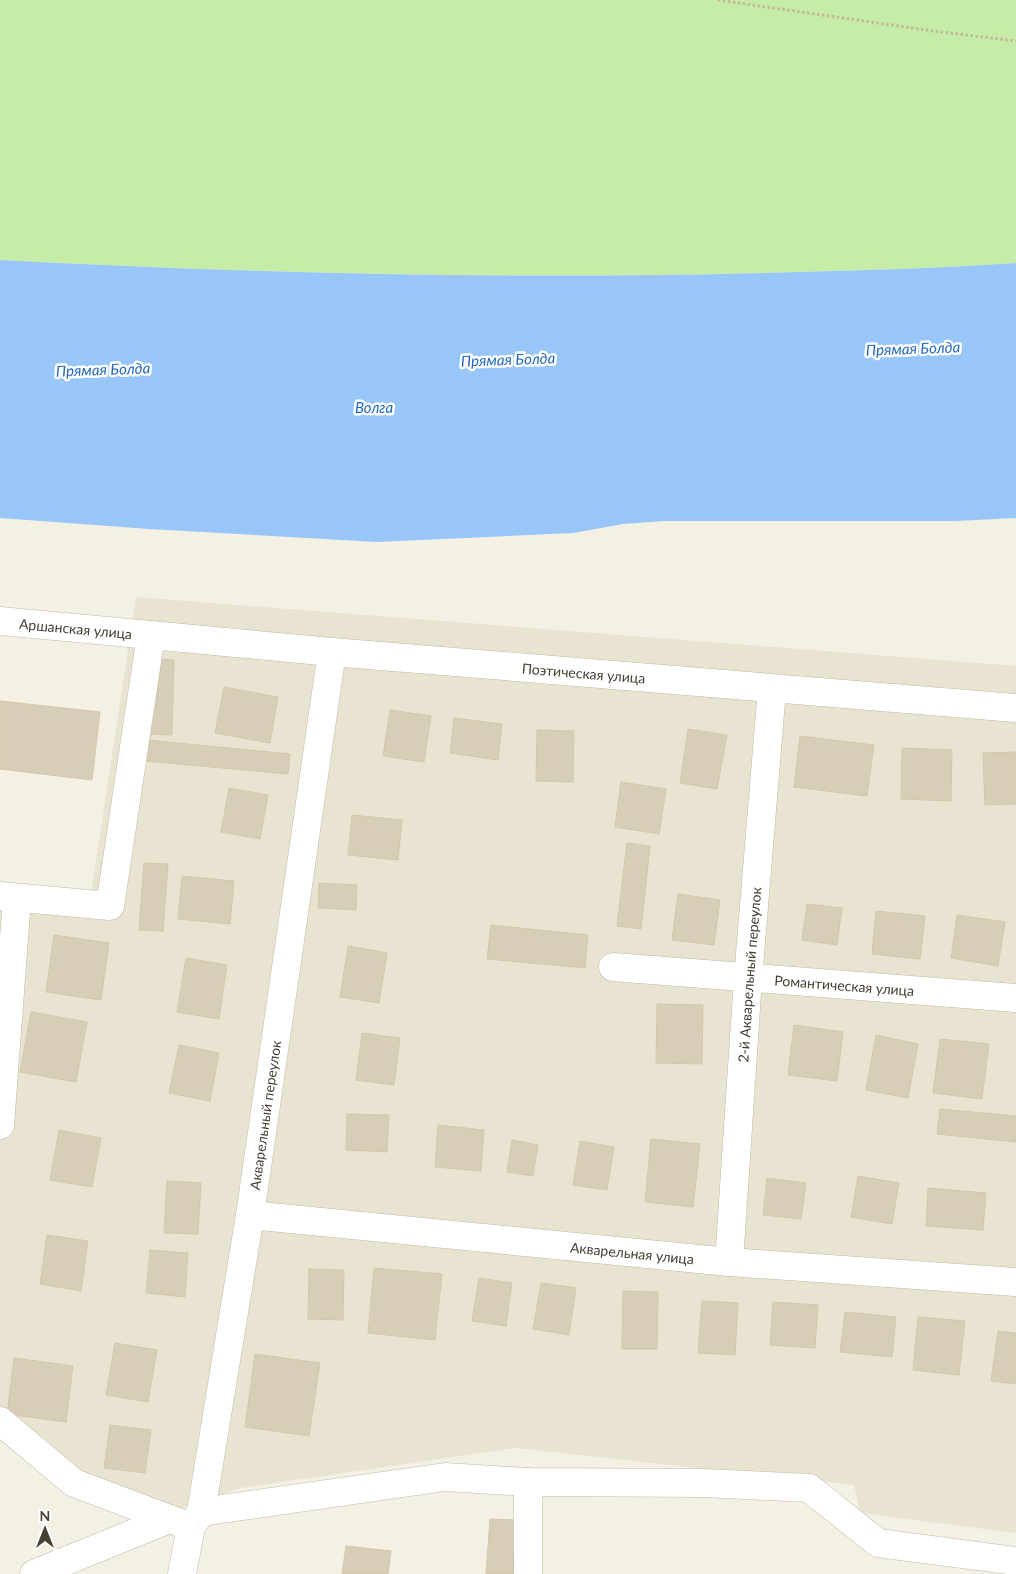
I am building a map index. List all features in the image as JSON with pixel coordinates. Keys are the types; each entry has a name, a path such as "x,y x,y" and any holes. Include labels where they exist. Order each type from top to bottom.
{"street":[{"name":"Аршанская улица","path":"0,621 152,635"},
{"name":"Поэтическая улица","path":"152,635 332,652 1016,708"},
{"path":"0,1125 8,897 110,906 152,635"},
{"name":"Акварельный переулок","path":"182,1574 187,1519 250,1215 332,652"},
{"name":"2-й Акварельный переулок","path":"730,1262 748,978 772,689"},
{"name":"Романтическая улица","path":"613,967 1016,998"},
{"name":"Акварельная улица","path":"250,1215 730,1262 1016,1282"},
{"path":"0,1421 74,1483 187,1519"},
{"path":"34,1574 187,1519 445,1477 528,1482 703,1483 809,1488 878,1543 1016,1561"},
{"path":"528,1482 528,1574"}],"path":[{"path":"718,0 1016,41"}],"shaded area":[{"path":"136,597 1016,666 1016,1533 860,1513 854,1485 516,1448 241,1488 176,1510 75,1478 0,1414 0,884 91,894"}],"green space":[{"path":"0,0 1016,0 1016,263 934,268 797,272 498,275 298,272 0,260"}],"water":[{"name":"Волга","path":"0,260 298,272 498,275 797,272 934,268 1016,263 1016,518 956,521 664,521 623,524 573,533 377,542 149,529 0,518"}],"building":[{"path":"151,659 174,660 172,735 149,734"},
{"path":"224,687 278,697 270,743 215,733"},
{"path":"0,701 100,712 92,780 0,769"},
{"path":"390,710 431,716 424,762 383,756"},
{"path":"454,718 502,724 498,760 450,753"},
{"path":"688,729 727,735 717,789 680,783"},
{"path":"537,730 574,731 573,782 536,781"},
{"path":"800,736 874,745 867,796 794,787"},
{"path":"147,740 290,754 288,774 145,761"},
{"path":"902,748 952,750 951,801 901,799"},
{"path":"1016,752 1016,804 985,805 983,753"},
{"path":"621,782 666,789 659,834 615,827"},
{"path":"229,788 268,795 260,839 221,832"},
{"path":"352,815 402,820 398,860 348,855"},
{"path":"627,843 650,846 641,929 617,926"},
{"path":"144,863 168,864 163,931 139,930"},
{"path":"182,876 234,881 230,924 178,919"},
{"path":"319,883 357,885 356,910 318,908"},
{"path":"678,894 720,900 714,945 672,940"},
{"path":"807,904 842,908 837,945 802,940"},
{"path":"876,911 925,916 920,959 872,954"},
{"path":"957,915 1005,922 998,966 951,958"},
{"path":"491,925 588,935 585,968 487,959"},
{"path":"54,935 109,943 101,1000 46,992"},
{"path":"348,946 387,953 379,1003 340,997"},
{"path":"186,958 227,965 219,1019 177,1012"},
{"path":"657,1004 703,1005 702,1064 656,1063"},
{"path":"31,1012 87,1022 76,1082 20,1072"},
{"path":"794,1025 843,1032 837,1081 788,1075"},
{"path":"362,1033 400,1038 394,1085 356,1080"},
{"path":"876,1035 918,1044 908,1098 866,1090"},
{"path":"940,1039 989,1044 982,1099 933,1093"},
{"path":"179,1045 219,1053 210,1101 169,1093"},
{"path":"940,1109 1016,1116 1016,1142 937,1134"},
{"path":"347,1114 389,1115 387,1152 346,1150"},
{"path":"438,1125 484,1130 481,1171 435,1167"},
{"path":"59,1130 101,1138 92,1187 50,1180"},
{"path":"651,1139 700,1144 693,1207 645,1202"},
{"path":"512,1140 538,1145 533,1176 507,1172"},
{"path":"580,1141 614,1147 607,1190 573,1185"},
{"path":"858,1176 899,1183 892,1224 851,1217"},
{"path":"767,1178 806,1183 801,1219 763,1215"},
{"path":"167,1181 201,1183 198,1234 164,1233"},
{"path":"928,1188 986,1193 983,1230 926,1226"},
{"path":"47,1235 88,1241 81,1291 40,1284"},
{"path":"150,1250 188,1253 185,1297 146,1293"},
{"path":"374,1268 442,1274 435,1340 368,1333"},
{"path":"309,1269 344,1270 343,1320 308,1319"},
{"path":"479,1278 512,1283 506,1326 472,1321"},
{"path":"541,1283 576,1288 569,1335 533,1329"},
{"path":"623,1291 658,1292 657,1349 622,1349"},
{"path":"702,1301 738,1303 735,1355 698,1353"},
{"path":"773,1302 818,1305 815,1348 770,1345"},
{"path":"845,1312 896,1317 892,1357 840,1352"},
{"path":"918,1317 965,1321 959,1375 913,1370"},
{"path":"998,1331 1016,1333 1016,1384 991,1381"},
{"path":"115,1343 157,1350 148,1402 106,1395"},
{"path":"255,1354 320,1363 309,1436 245,1427"},
{"path":"14,1358 73,1366 66,1422 7,1414"},
{"path":"110,1425 151,1430 145,1473 104,1468"},
{"path":"490,1519 516,1520 513,1574 486,1574"},
{"path":"346,1546 391,1551 388,1574 342,1574"}],"water label":[{"name":"Прямая Болда","path":"913,348"},
{"name":"Прямая Болда","path":"508,359"},
{"name":"Прямая Болда","path":"103,369"}]}
